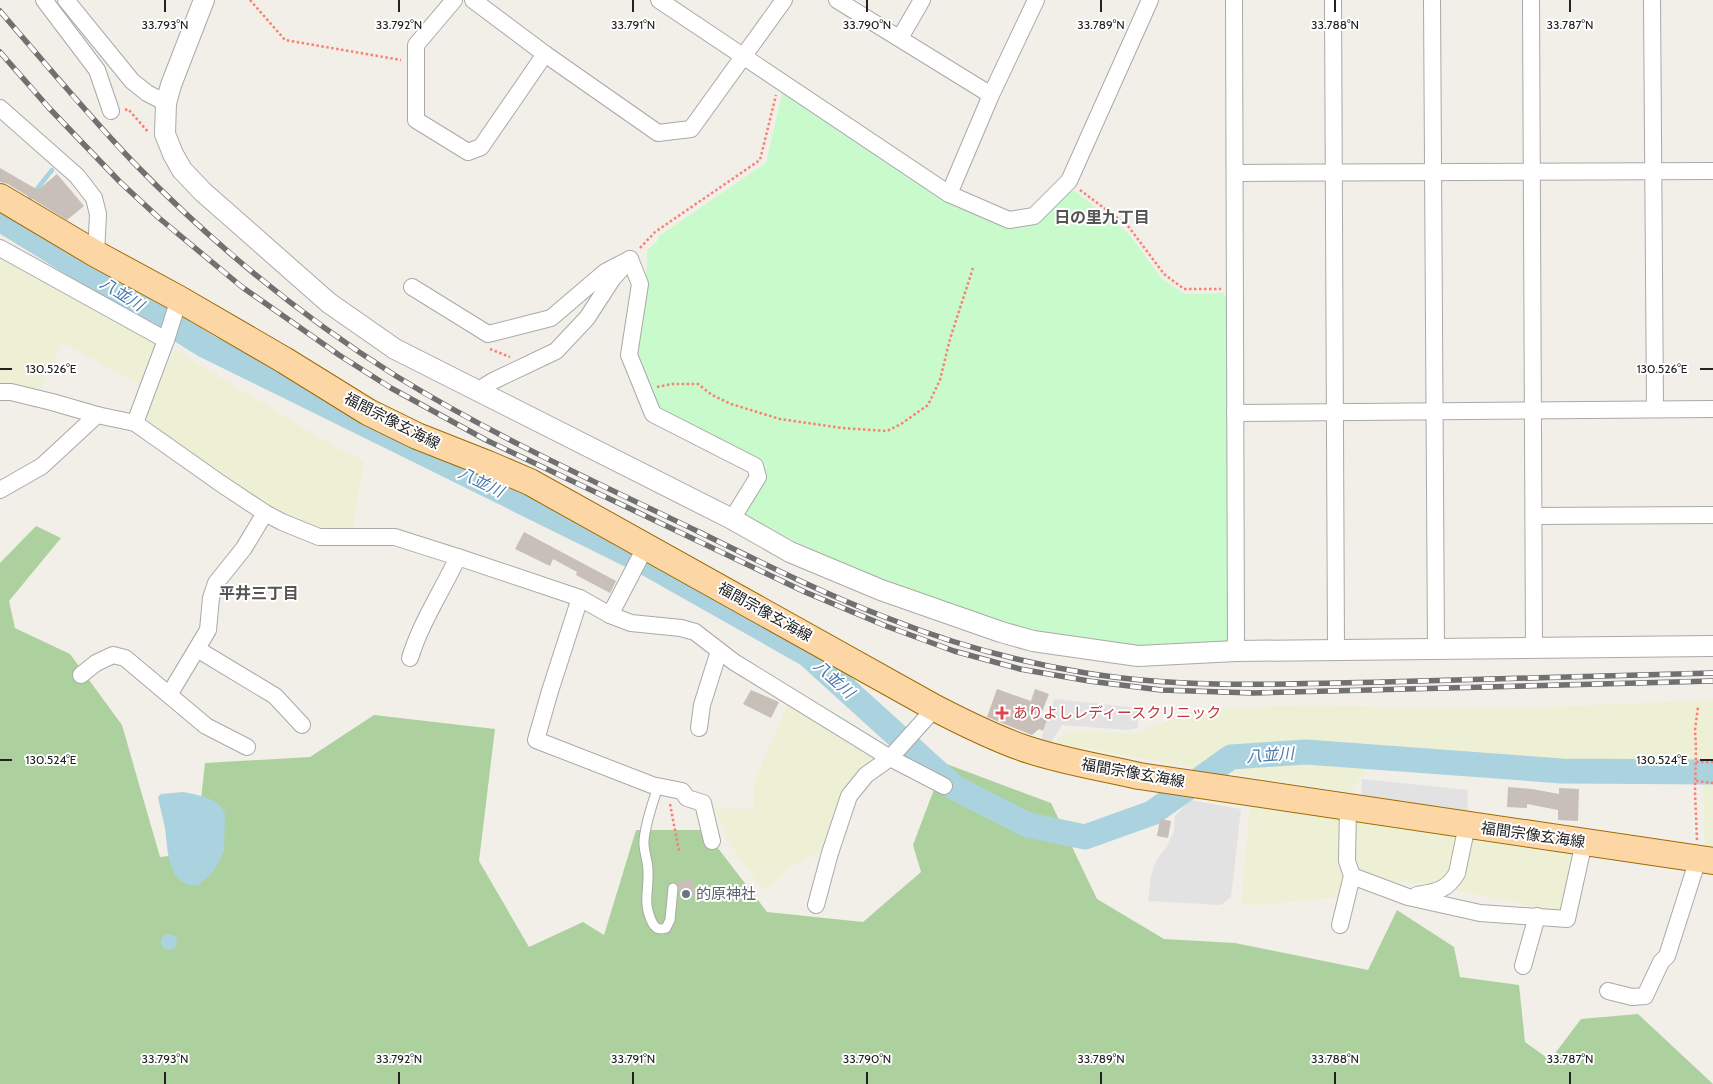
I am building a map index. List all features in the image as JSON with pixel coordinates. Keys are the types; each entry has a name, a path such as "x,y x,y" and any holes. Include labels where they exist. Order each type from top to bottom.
{"main road":[{"name":"福間宗像玄海線","path":"0,197 178,305 284,360 368,412 417,436 530,482 643,551 986,734 1023,748 1064,760 1139,776 1706,860"}],"street":[{"path":"44,0 97,70 111,111"},
{"path":"66,0 132,81 147,93 166,103"},
{"path":"204,0 171,85 166,103 165,134 182,170 202,192 336,308 395,349 732,519 790,552 881,590 991,629 1033,641 1138,656 1336,650 1713,646"},
{"path":"454,0 416,45 416,120 468,152 481,147 545,54"},
{"path":"473,0 545,54 658,133 691,129 784,0"},
{"path":"659,0 949,194 1009,220 1034,216 1069,181 1150,0"},
{"path":"837,0 991,95"},
{"path":"900,38 922,0"},
{"path":"949,194 991,95 1036,0"},
{"path":"1234,0 1236,652"},
{"path":"1333,0 1336,650"},
{"path":"1432,0 1436,650"},
{"path":"1532,0 1531,172 1534,648"},
{"path":"1652,0 1654,408"},
{"path":"0,108 77,176 94,198 98,214 96,254"},
{"path":"1235,173 1713,171"},
{"path":"0,248 167,338"},
{"path":"478,391 493,381 556,351 587,318 613,278 630,259"},
{"path":"412,287 488,334 550,318 605,272 630,259"},
{"path":"630,259 640,284 629,355 653,414 755,466 758,477 732,519"},
{"path":"135,423 178,305"},
{"path":"0,392 11,392 135,423 220,484 265,513 319,537 395,537 580,598 610,616 631,623 681,628 695,632 734,662 890,758 944,786"},
{"path":"1235,412 1713,409"},
{"path":"0,490 42,466 97,415"},
{"path":"169,695 208,630 216,583 244,548 265,513"},
{"path":"1534,516 1713,515"},
{"path":"610,616 643,551"},
{"path":"410,658 417,636 443,590 458,557"},
{"path":"580,598 536,740 662,787 682,791 688,798 703,803 712,842"},
{"path":"197,649 275,696 302,725"},
{"path":"699,728 702,705 719,651"},
{"path":"81,675 96,663 113,655 125,658 206,726 247,747"},
{"path":"816,905 849,796 866,775 890,758 935,708"},
{"path":"1340,925 1352,876 1347,861 1348,806"},
{"path":"1408,897 1438,892 1453,880 1457,873 1466,825"},
{"path":"1352,876 1408,897 1480,913 1566,919 1584,842"},
{"path":"1608,991 1632,998 1645,996 1661,962 1667,956 1706,860"},
{"path":"1523,966 1536,916"}],"lane":[{"path":"662,787 651,808 644,838 648,873 646,891 647,913 655,928 660,930 666,928 670,920 673,888"}],"path":[{"path":"250,0 285,40 416,63"},
{"path":"630,259 655,232 760,160 780,80"},
{"path":"128,109 149,134"},
{"path":"1069,181 1128,226 1164,274 1184,289 1235,289"},
{"path":"643,389 672,384 698,384 712,395 731,404 780,419 842,428 887,431 928,406 940,380 950,339 973,268"},
{"path":"480,330 474,343 516,359 522,367"},
{"path":"1698,707 1695,730 1696,781 1706,860"},
{"path":"1696,762 1713,762"},
{"path":"1696,781 1713,783"},
{"path":"662,787 679,851"}],"green space":[{"path":"783,90 1007,225 1069,192 1075,191 1130,235 1161,278 1185,294 1223,293 1228,298 1230,639 1225,646 1127,648 1028,632 876,580 744,517 744,508 767,466 656,410 633,345 647,267 647,250 657,242 659,236 766,163"},
{"path":"0,254 160,344 143,386 63,343 40,391 0,385"},
{"path":"174,349 337,448 364,462 353,528 342,532 317,528 268,507 151,430 147,414"},
{"path":"36,526 61,538 9,601 15,628 70,654 122,725 160,857 195,853 205,763 310,757 374,715 495,729 479,861 529,947 583,922 604,935 636,830 704,830 767,912 863,922 921,872 913,845 944,763 1051,803 1097,899 1164,939 1235,943 1368,970 1397,910 1454,947 1460,977 1519,985 1525,1042 1550,1060 1581,1019 1638,1014 1713,1084 0,1084 0,563"},
{"path":"1713,700 1713,846 1705,845 1702,760 1629,759 1367,768 1351,792 1184,766 1056,743 1060,736 1079,731 1134,734 1205,708 1314,705 1547,707"},
{"path":"789,701 878,754 845,789 829,846 791,867 763,890 729,843 714,808 754,809 753,785"},
{"path":"1258,805 1579,852 1565,913 1419,883 1392,881 1344,872 1337,897 1262,905 1241,905 1250,806"}],"shaded area":[{"path":"1054,699 1138,708 1138,728 1127,730 1062,725 1051,742 1041,739"},
{"path":"1362,779 1468,790 1467,817 1361,799"},
{"path":"1190,800 1241,809 1231,897 1221,905 1148,901 1151,875 1157,859 1166,848 1174,831 1175,816"}],"water":[{"path":"183,792 202,796 213,801 218,804 225,814 224,852 214,871 198,886 180,880 171,866 158,797 161,794"},
{"path":"169,934 177,942 169,950 161,942"}],"building":[{"path":"0,168 38,190 57,174 84,206 67,220 8,184 0,182"},
{"path":"524,532 616,581 610,593 576,575 577,572 553,559 550,566 515,549"},
{"name":"ありよしレディースクリニック","path":"997,689 1031,701 1035,689 1049,694 1040,717 1047,720 1043,731 1039,729 1032,735 987,717"},
{"path":"751,690 779,702 771,718 743,704"},
{"path":"1508,787 1559,794 1559,788 1579,789 1578,821 1558,820 1558,810 1527,804 1527,808 1507,807"},
{"path":"1160,819 1171,821 1168,838 1157,836"},
{"name":"的原神社","path":"692,879 694,895 682,897 677,882"}],"waterway":[{"path":"25,204 52,170"},
{"path":"9,224 16,216"},
{"name":"八並川","path":"0,219 206,346 648,564 807,654 955,788 1028,825 1085,837 1152,813 1231,757 1306,752 1562,771 1713,772"}],"railway":[{"path":"0,11 99,126 194,221 292,304 361,353 432,398 544,457 792,577 890,619 962,644 1036,663 1086,673 1160,681 1309,684 1713,673"},
{"path":"0,52 49,108 120,182 159,218 242,287 339,355 391,388 486,440 805,592 886,626 954,651 1020,669 1089,681 1161,690 1253,693 1713,681"}],"place":[{"name":"ありよしレディースクリニック","path":"1002,713"},
{"name":"的原神社","path":"686,894"}],"district":[{"name":"日の里九丁目","path":"1102,217"},
{"name":"平井三丁目","path":"259,593"}]}
